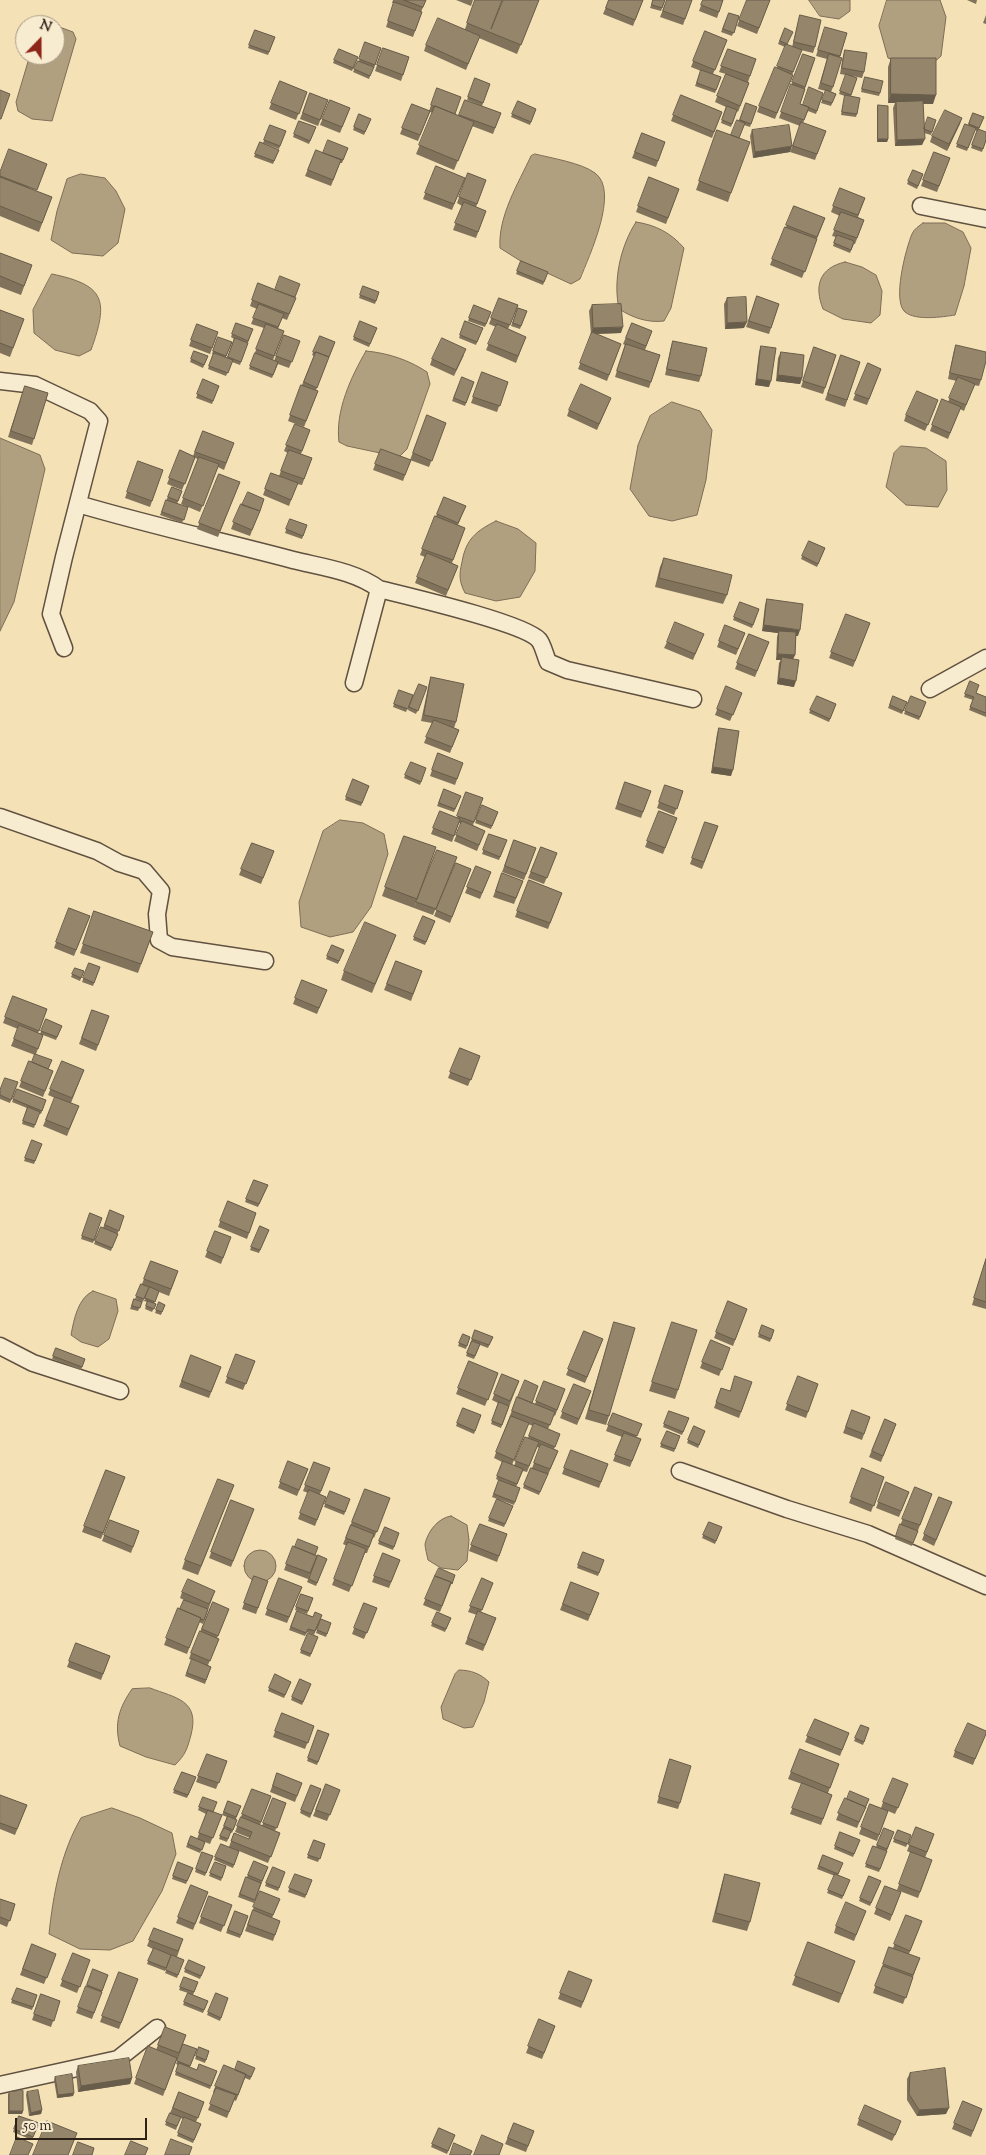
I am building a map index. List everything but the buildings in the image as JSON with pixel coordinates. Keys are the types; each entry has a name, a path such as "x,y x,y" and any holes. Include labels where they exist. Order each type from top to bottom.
{"street":[{"path":"921,206 986,219"},
{"path":"0,381 35,385 90,411 99,422 52,614 64,648"},
{"path":"78,504 142,523 367,580 379,589 522,630 539,640 548,662 567,670 693,699"},
{"path":"354,683 379,589"},
{"path":"930,689 986,658"},
{"path":"0,817 97,851 119,863 144,871 161,891 157,914 160,940 172,947 265,961"},
{"path":"0,1346 32,1363 120,1391"},
{"path":"680,1471 787,1509 868,1534 986,1586"},
{"path":"0,2085 118,2060 157,2028"}],"shaded area":[{"path":"809,0 850,0 850,11 839,19 820,16"},
{"path":"887,0 940,0 946,17 941,56 932,64 905,63 888,58 879,26"},
{"path":"65,29 73,32 76,39 52,121 32,119 18,111 16,102 27,65 65,65"},
{"path":"535,154 582,166 595,173 602,182 604,208 600,224 580,279 571,284 519,260 500,248 502,224 506,212 531,156"},
{"path":"81,174 105,178 116,191 125,209 118,243 103,256 72,253 51,240 57,211 67,179"},
{"path":"636,222 650,225 663,231 684,248 671,308 664,321 641,319 619,309 617,287 619,264 630,232"},
{"path":"923,223 945,223 963,232 971,248 964,286 955,315 929,318 916,317 905,312 901,306 901,274 909,241 913,232"},
{"path":"845,262 862,267 876,275 882,291 880,315 871,323 843,319 823,309 819,293 821,279 829,269"},
{"path":"52,274 83,283 98,297 101,307 97,333 91,350 79,356 55,350 34,333 33,310"},
{"path":"366,351 398,358 427,372 430,384 407,449 399,457 347,446 339,442 339,418 345,395"},
{"path":"672,402 700,411 712,430 706,480 697,515 672,521 649,516 630,489 638,445 650,416"},
{"path":"0,438 40,455 45,469 14,602 0,631"},
{"path":"901,446 926,448 946,461 947,490 938,507 906,505 886,487 894,453"},
{"path":"496,521 518,529 536,543 535,571 520,597 496,601 465,593 460,574 464,554 469,542 483,528"},
{"path":"340,820 363,823 384,834 388,854 371,907 353,932 330,937 301,927 299,902 323,831"},
{"path":"93,1291 116,1299 118,1311 109,1339 98,1347 81,1342 71,1335 80,1304"},
{"path":"451,1516 467,1525 469,1540 467,1561 458,1570 441,1568 428,1560 425,1547 426,1539 434,1526 442,1519"},
{"path":"260,1550 266,1551 271,1555 275,1560 275,1572 271,1577 266,1581 260,1582 254,1581 249,1577 245,1572 244,1566 245,1560 249,1555 254,1551"},
{"path":"459,1670 476,1673 489,1682 484,1702 473,1727 464,1728 443,1719 441,1707 455,1674"},
{"path":"150,1688 184,1702 192,1714 193,1723 188,1744 184,1754 175,1765 146,1757 120,1746 118,1723 124,1703 132,1689"},
{"path":"112,1808 140,1818 172,1833 176,1854 162,1891 133,1941 110,1950 80,1949 49,1934 59,1874 68,1845 81,1818"}]}
